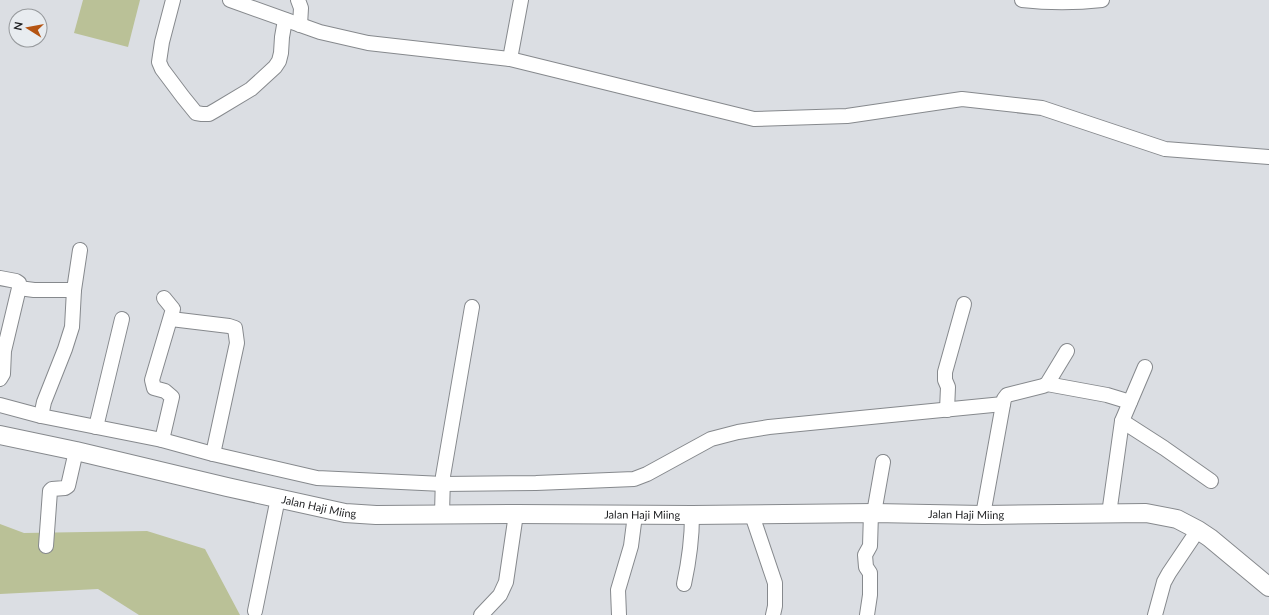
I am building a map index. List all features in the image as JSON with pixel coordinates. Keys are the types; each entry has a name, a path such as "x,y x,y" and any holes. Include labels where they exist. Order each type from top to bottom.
{"main road":[{"name":"Jalan Haji Miing","path":"0,435 353,514 752,515 873,513 983,515 1146,513 1177,519 1198,530 1210,538 1269,587"}],"street":[{"path":"173,0 162,42 159,62 162,69 196,113 209,114 251,89 276,67 281,53 285,20"},
{"path":"230,0 320,32 368,43 510,59 754,119 847,116 962,99 1042,108 1165,149 1269,157"},
{"path":"510,59 521,0"},
{"path":"1022,0 1039,2 1073,2 1102,0"},
{"path":"300,25 302,2"},
{"path":"41,416 44,402 72,327 74,290 80,250"},
{"path":"0,278 16,281 19,285 34,290 74,290"},
{"path":"0,379 3,374 4,351 19,285"},
{"path":"162,440 172,398 165,391 154,388 152,380 173,309 164,298"},
{"path":"947,410 948,387 945,380 945,372 964,304"},
{"path":"442,514 443,484 472,307"},
{"path":"96,427 122,319"},
{"path":"171,319 235,328 237,343 212,454"},
{"path":"1047,384 1067,351"},
{"path":"1109,514 1122,421 1145,367"},
{"path":"983,515 1004,399 1008,395 1047,384 1107,395 1130,402"},
{"path":"0,405 41,416 162,440 212,454 316,478 443,484 536,483 634,479 647,474 711,438 738,432 769,427 1003,404"},
{"path":"1122,421 1211,481"},
{"path":"46,546 50,492 52,489 65,488 68,486 76,451"},
{"path":"867,615 870,595 870,573 866,567 865,555 870,546 873,513 883,462"},
{"path":"255,611 278,498"},
{"path":"481,615 500,595 506,582 516,514"},
{"path":"619,615 618,590 631,546 635,515"},
{"path":"684,584 690,560 692,515"},
{"path":"752,515 775,583 775,606 773,615"},
{"path":"1155,615 1167,577 1198,530"}],"green space":[{"path":"83,0 140,0 128,47 74,33"},
{"path":"0,524 24,533 147,531 205,549 240,615 139,615 98,589 0,594"}]}
